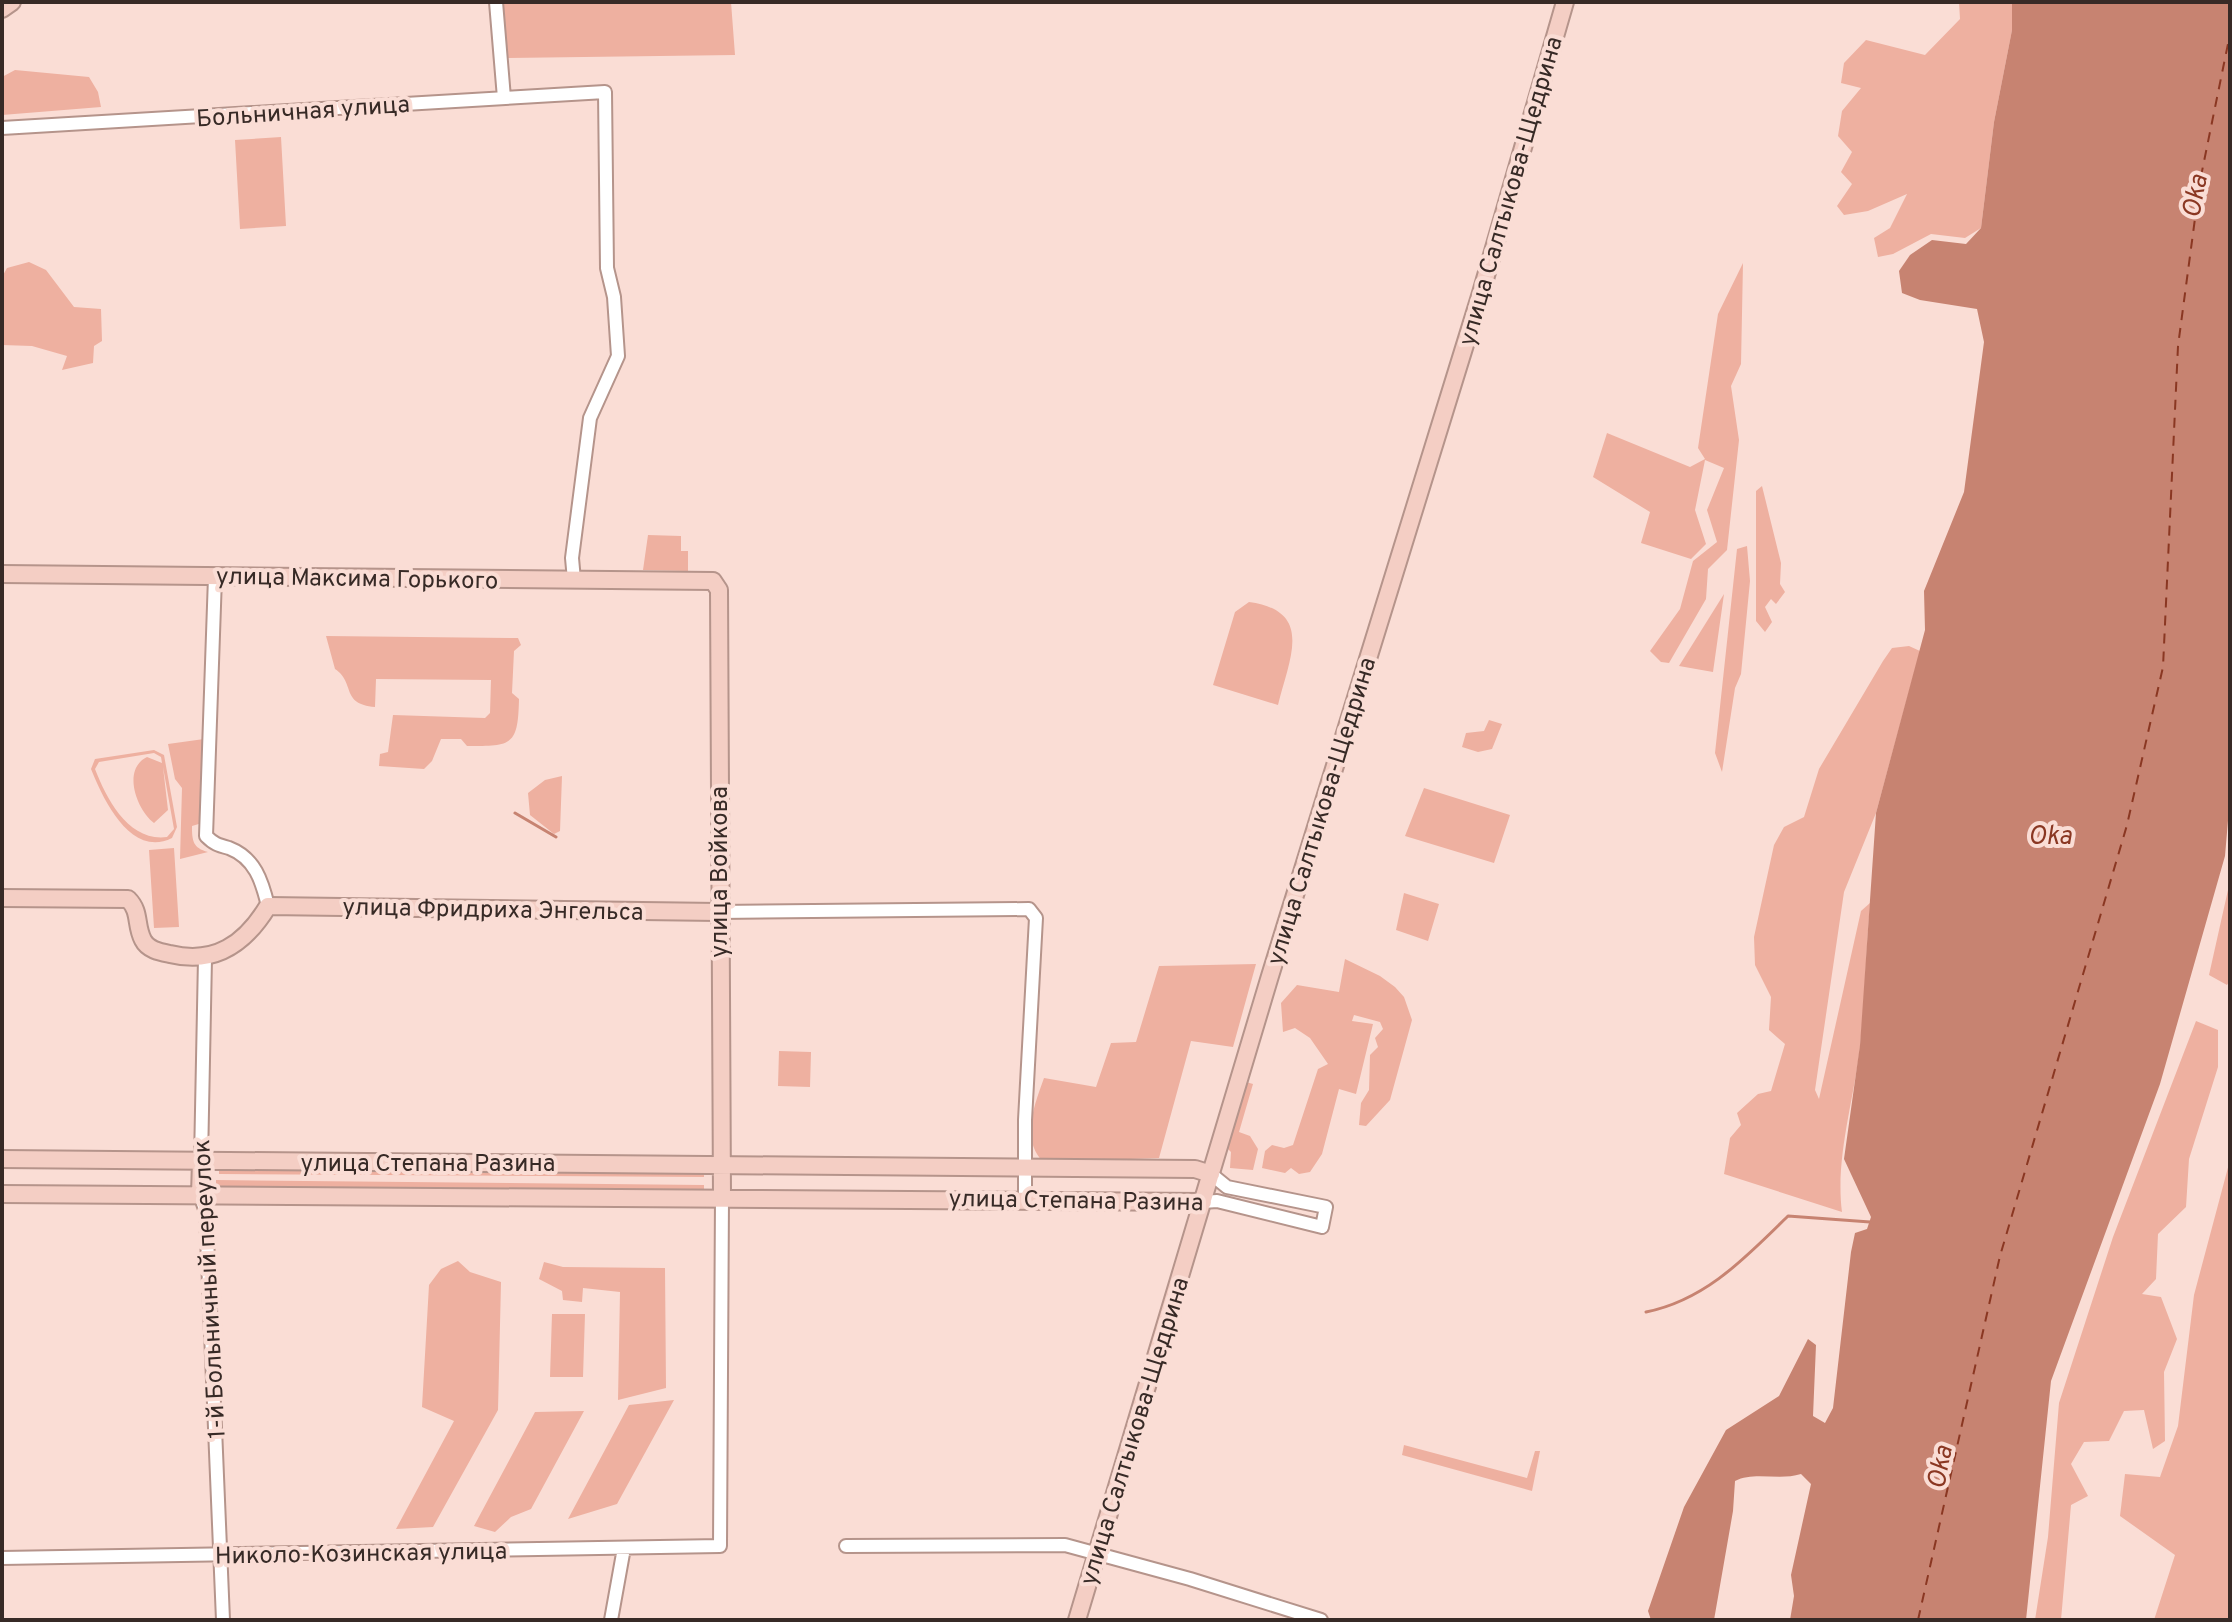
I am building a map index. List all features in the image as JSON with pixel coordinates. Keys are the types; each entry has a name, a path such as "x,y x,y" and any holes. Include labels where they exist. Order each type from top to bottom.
{"main road":[{"path":"2,9 12,2"},
{"name":"улица Салтыкова-Щедрина","path":"1077,1620 1481,293 1565,2"},
{"name":"улица Максима Горького","path":"2,574 713,581"},
{"name":"улица Войкова","path":"713,581 719,590 718,912 722,1197"},
{"path":"2,898 128,899 136,907 143,940 153,950 205,958 244,936 268,906"},
{"name":"улица Фридриха Энгельса","path":"268,906 718,912"},
{"name":"улица Степана Разина","path":"2,1159 1195,1169 1211,1174"},
{"name":"1-й Больничный переулок","path":"200,1195 201,1161"},
{"name":"улица Степана Разина","path":"2,1194 1203,1202"}],"street":[{"path":"496,2 504,98"},
{"name":"Больничная улица","path":"2,128 605,92 607,268 614,297 618,356 590,418 572,558 574,580"},
{"path":"215,577 206,836 214,844 249,860 261,879 268,906"},
{"name":"улица Фридриха Энгельса","path":"718,912 1029,909 1036,918 1025,1168"},
{"name":"1-й Больничный переулок","path":"201,1161 205,958"},
{"path":"1025,1168 1025,1199"},
{"name":"улица Степана Разина","path":"1203,1202 1217,1201 1322,1227 1326,1207 1227,1187 1211,1174"},
{"name":"1-й Больничный переулок","path":"200,1195 206,1212 223,1556 223,1620"},
{"name":"Николо-Козинская улица","path":"2,1558 720,1546 722,1197"},
{"path":"846,1546 1065,1545 1321,1620"},
{"path":"611,1620 624,1548"}],"shaded area":[{"path":"503,2 731,2 735,55 508,58"},
{"path":"1959,2 2012,2 2012,30 1994,122 1981,228 1965,238 1931,234 1893,254 1878,257 1874,238 1890,228 1907,194 1868,211 1844,215 1837,206 1852,184 1841,172 1852,152 1838,136 1842,111 1861,88 1841,83 1844,63 1866,40 1925,55 1960,19"},
{"path":"15,70 89,77 98,92 101,107 2,115 2,77"},
{"path":"281,137 286,226 240,229 235,140"},
{"path":"29,262 46,270 74,307 101,309 102,341 94,346 93,363 62,370 67,356 32,346 2,345 2,277 7,268"},
{"path":"1743,263 1741,364 1731,386 1739,440 1727,550 1708,569 1706,599 1669,663 1661,662 1650,651 1680,609 1693,561 1717,542 1707,510 1724,468 1705,460 1695,510 1706,544 1691,559 1641,543 1650,512 1593,477 1607,433 1690,467 1705,459 1698,448 1718,314"},
{"path":"1762,486 1781,563 1780,584 1785,592 1776,604 1771,599 1765,607 1772,622 1765,632 1756,621 1756,491"},
{"path":"648,535 681,536 681,551 688,551 688,571 643,570"},
{"path":"1747,546 1750,581 1741,674 1735,688 1722,772 1715,753 1737,549"},
{"path":"1724,594 1713,672 1679,666"},
{"path":"1249,602 1270,607 1283,615 1290,626 1291,655 1278,705 1213,685 1235,612"},
{"path":"326,636 518,638 521,645 514,651 512,693 519,699 514,735 503,744 494,745 467,746 461,739 441,739 432,761 424,769 379,766 380,754 388,752 393,715 485,718 490,713 491,680 376,679 375,707 364,705 352,697 345,680 335,669"},
{"path":"1909,646 1920,651 1876,813 1844,892 1815,1090 1819,1099 1861,911 1870,903 1860,1046 1841,1171 1842,1212 1724,1174 1730,1138 1741,1125 1737,1113 1758,1094 1771,1091 1785,1044 1769,1030 1771,997 1755,965 1754,937 1774,845 1784,827 1804,817 1819,769 1883,661 1892,648"},
{"path":"1489,720 1502,724 1492,749 1478,752 1462,747 1466,733 1484,731"},
{"path":"204,739 202,823 192,826 192,831 196,846 208,852 180,859 182,788 175,779 168,744"},
{"path":"154,750 164,755 177,827 172,838 157,842 144,840 121,823 111,810 91,769 95,759","holes":["154,753 161,757 162,763 147,757 139,763 133,779 137,799 154,823 168,810 163,767 174,829 167,837 153,837 141,833 121,816 95,769 99,762"]},
{"path":"562,776 560,831 554,834 530,815 528,793 545,780"},
{"path":"1424,788 1510,815 1494,863 1405,836"},
{"path":"174,848 179,927 154,928 149,850"},
{"path":"2230,881 2230,980 2227,985 2209,975"},
{"path":"1404,893 1439,904 1428,941 1396,930"},
{"path":"1345,959 1395,987 1404,997 1412,1020 1390,1100 1366,1126 1359,1125 1361,1103 1369,1090 1370,1055 1378,1047 1375,1038 1383,1029 1380,1022 1354,1015 1352,1021 1373,1024 1356,1094 1339,1089 1322,1154 1310,1172 1299,1174 1291,1168 1285,1173 1262,1168 1265,1151 1272,1145 1284,1148 1293,1145 1318,1069 1328,1064 1310,1038 1295,1028 1283,1032 1281,1003 1297,985 1339,992"},
{"path":"1256,964 1233,1047 1191,1041 1159,1158 1043,1162 1036,1153 1031,1132 1044,1078 1096,1087 1111,1043 1136,1042 1159,966"},
{"path":"2196,1021 2218,1030 2218,1067 2189,1159 2186,1207 2158,1234 2156,1279 2142,1294 2161,1297 2177,1339 2164,1372 2165,1441 2153,1449 2144,1410 2124,1411 2109,1441 2084,1442 2071,1464 2088,1496 2071,1505 2061,1620 2035,1620 2048,1537 2059,1403 2113,1237"},
{"path":"779,1051 811,1052 810,1087 778,1086"},
{"path":"1246,1082 1253,1084 1239,1132 1250,1136 1258,1149 1253,1170 1230,1168 1231,1152 1226,1147"},
{"path":"2230,1160 2230,1620 2154,1620 2175,1555 2120,1516 2125,1474 2160,1477 2178,1426 2194,1295"},
{"path":"219,1164 704,1169 704,1177 219,1174"},
{"path":"216,1180 704,1185 704,1192 216,1189"},
{"path":"458,1261 470,1272 501,1282 498,1410 433,1527 396,1529 454,1421 422,1407 429,1285 441,1269"},
{"path":"544,1262 563,1267 665,1268 666,1388 618,1400 620,1292 583,1288 582,1302 563,1300 562,1291 539,1279"},
{"path":"552,1314 585,1314 583,1377 550,1377"},
{"path":"674,1400 617,1504 568,1519 629,1405"},
{"path":"584,1411 531,1509 511,1517 495,1532 474,1526 535,1412"},
{"path":"1404,1445 1527,1478 1535,1451 1540,1451 1532,1491 1402,1455"}],"water":[{"name":"Oka","path":"2012,2 2230,2 2230,797 2225,856 2160,1084 2051,1381 2026,1620 1790,1620 1794,1596 1791,1575 1811,1484 1801,1474 1735,1481 1733,1511 1714,1620 1651,1620 1648,1611 1684,1507 1726,1430 1779,1396 1808,1339 1816,1345 1813,1416 1825,1423 1833,1408 1851,1252 1855,1233 1867,1229 1871,1217 1844,1159 1860,1045 1876,813 1925,630 1924,591 1964,492 1984,342 1977,309 1920,300 1902,293 1899,271 1910,255 1932,240 1966,244 1981,228 1994,122 2012,30"}],"waterway":[{"path":"515,813 556,837"},
{"path":"1646,1312 1688,1298 1724,1275 1788,1216 1870,1222"}],"ferry route":[{"path":"1918,1620 2000,1256 2127,825 2163,667 2178,346 2200,181 2230,34"}]}
